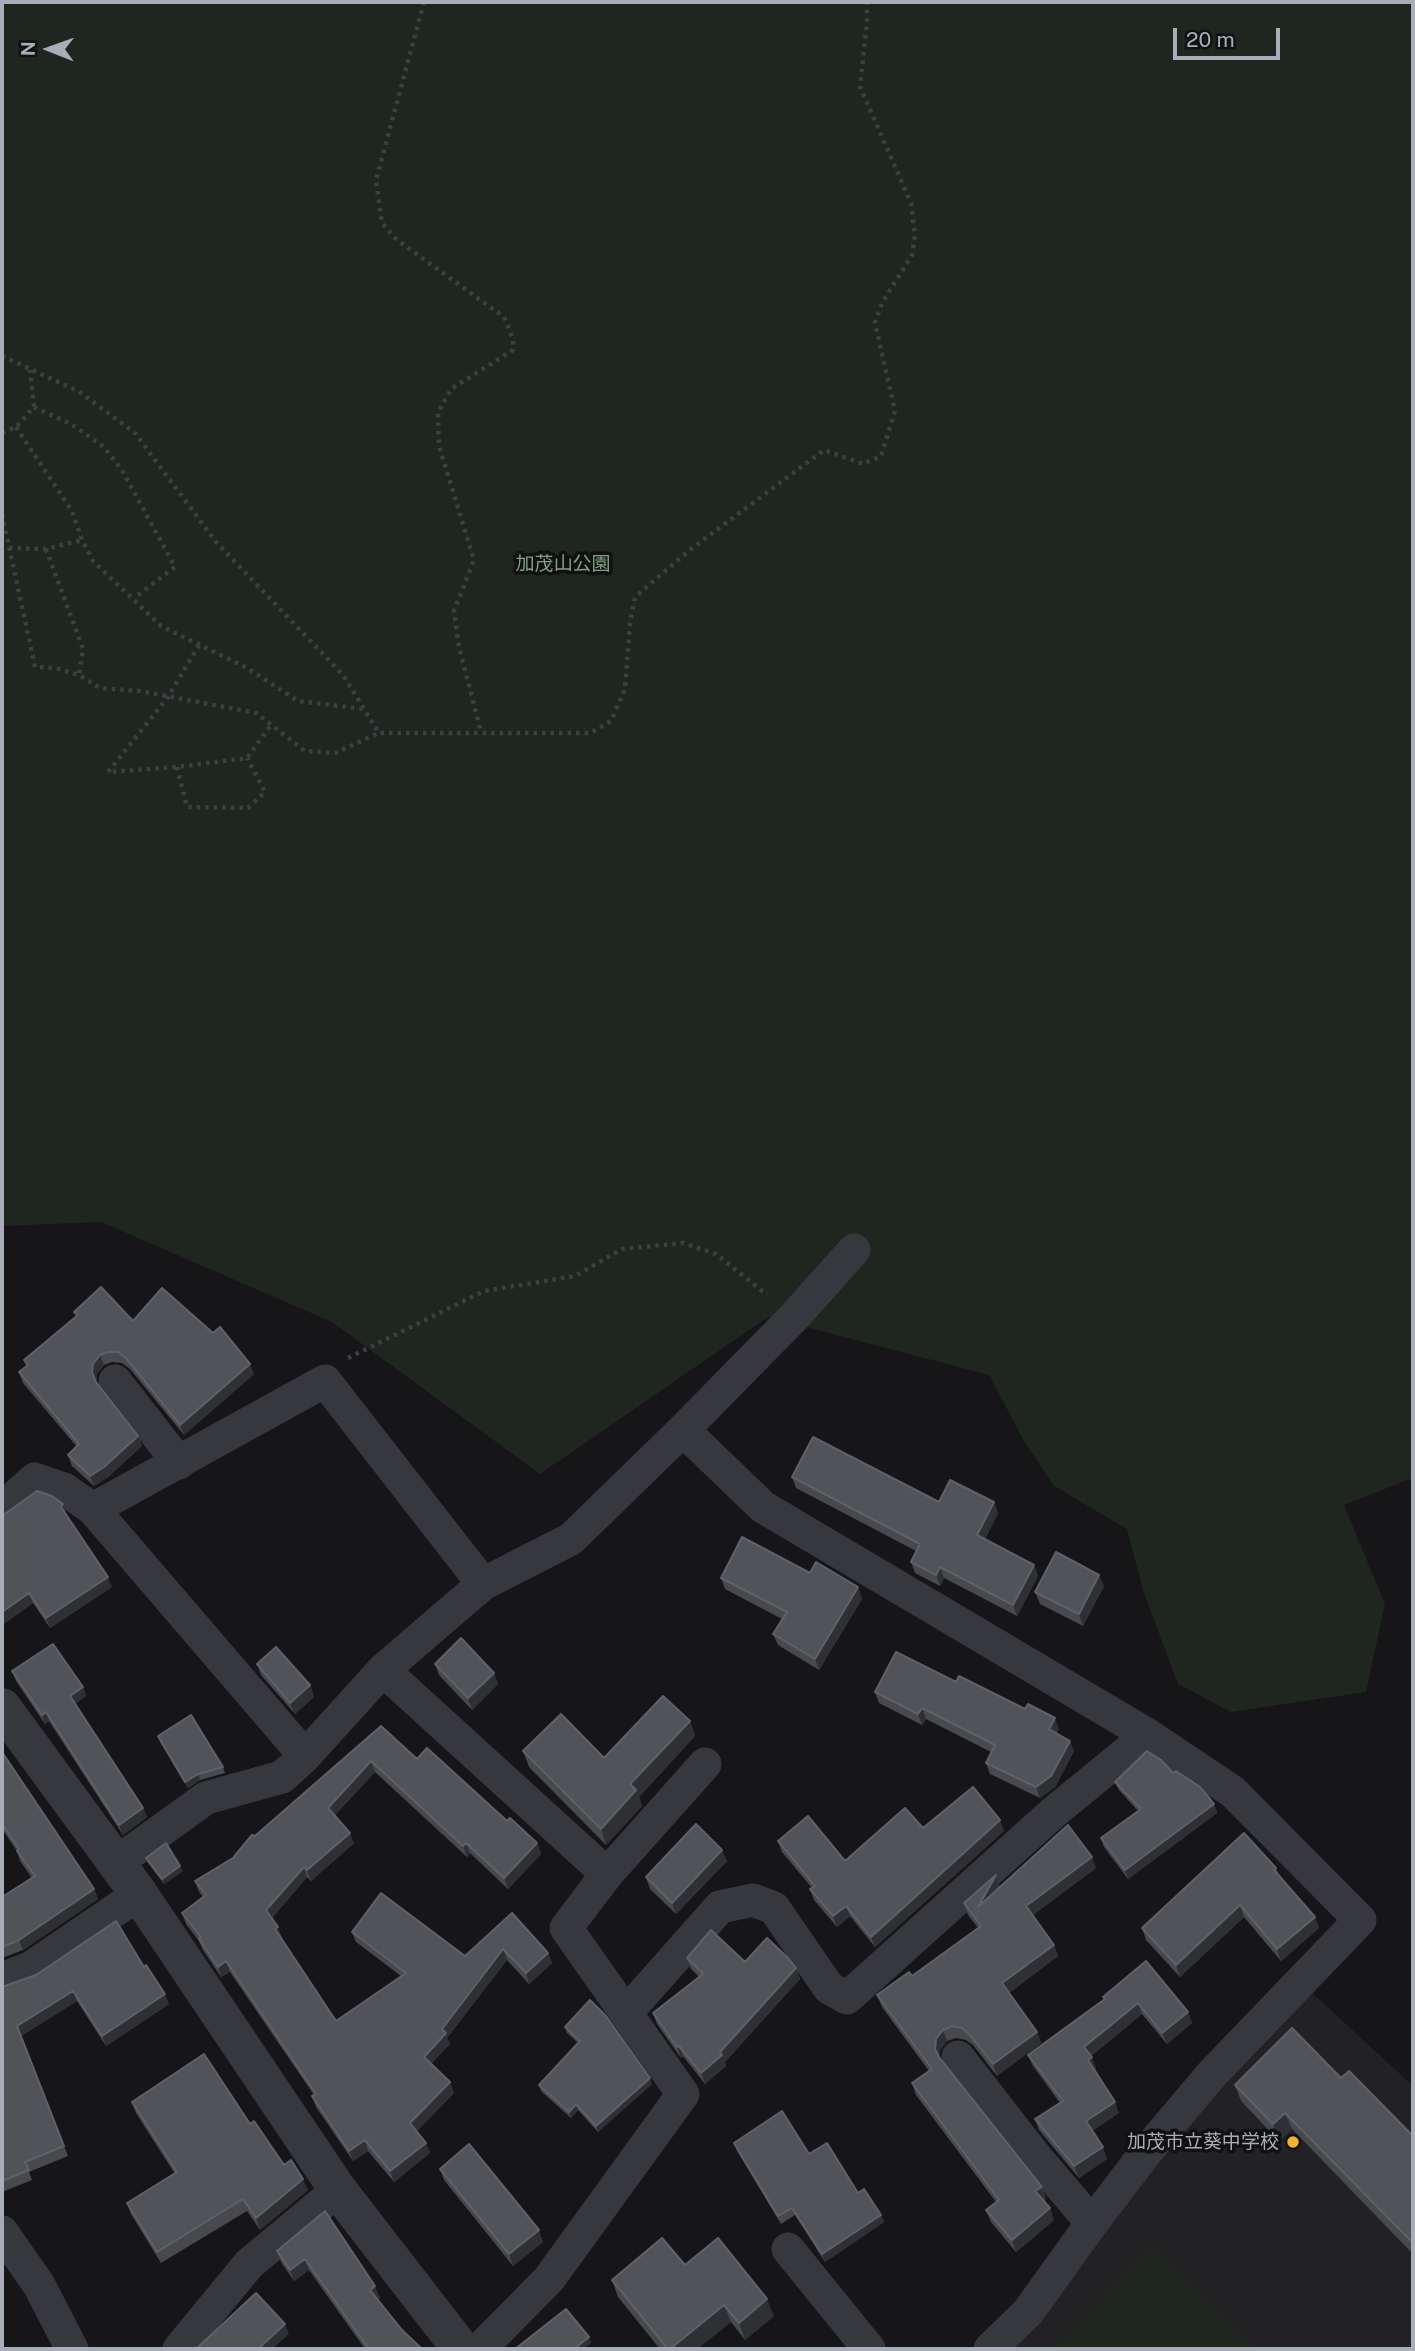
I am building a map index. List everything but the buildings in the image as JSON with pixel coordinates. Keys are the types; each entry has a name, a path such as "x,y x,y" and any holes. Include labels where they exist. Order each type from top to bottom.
{"street":[{"path":"116,1863 206,1798 282,1777 305,1756 383,1670 483,1584 571,1539 794,1317 854,1250"},
{"path":"115,1381 179,1463"},
{"path":"93,1509 325,1381 483,1584"},
{"path":"683,1430 763,1507 1148,1735 1233,1792 1360,1920 1212,2074 1147,2151 1028,2312 990,2349"},
{"path":"2,1508 35,1479 64,1489 93,1509 305,1756"},
{"path":"383,1670 607,1874"},
{"path":"2,1707 139,1894 338,2190 461,2349"},
{"path":"626,2013 720,1908 753,1900 774,1908 829,1988 847,1998 1054,1812 1148,1735"},
{"path":"480,2349 549,2279 683,2094 566,1928 607,1874 705,1764"},
{"path":"2,1979 32,1967 139,1894"},
{"path":"958,2057 1035,2156 1092,2223"},
{"path":"179,2349 249,2264 338,2190"},
{"path":"2,2232 39,2285 72,2349"},
{"path":"789,2249 869,2349"}],"path":[{"path":"424,2 376,180 383,223 397,240 504,317 513,339 513,350 451,389 438,413 439,446 474,560 454,611 459,647 482,733"},
{"path":"2,514 35,667 56,668 79,675 100,688 140,691 256,713 305,751 335,753 379,733 590,733 611,721 625,690 630,623 635,597 691,549 824,450 863,464 881,456 895,411 875,323 882,303 912,255 915,236 911,203 860,87 867,2"},
{"path":"2,356 78,391 135,433 216,542 343,675 379,733"},
{"path":"2,433 16,427 34,407 30,369"},
{"path":"34,407 71,424 104,447 122,470 176,567 134,598"},
{"path":"16,427 72,510 82,540 93,561 161,626 247,668 298,701 365,710"},
{"path":"9,548 46,548 82,540"},
{"path":"46,548 83,649 79,675"},
{"path":"199,645 169,697 108,772 247,758 271,724"},
{"path":"177,767 187,807 248,808 265,792 247,758"},
{"path":"325,1381 351,1356 484,1291 575,1276 622,1250 683,1243 716,1254 794,1317"}],"shaded area":[{"name":"加茂市立葵中学校","path":"1308,1989 1413,2086 1413,2349 999,2349 1220,2085"}],"green space":[{"name":"加茂山公園","path":"2,2 1413,2 1413,1478 1344,1505 1385,1604 1366,1692 1231,1712 1178,1684 1143,1590 1127,1529 1054,1486 1024,1441 989,1375 768,1317 540,1474 332,1322 101,1222 2,1226"},
{"path":"1152,2246 1256,2349 1051,2349"}],"place":[{"name":"加茂市立葵中学校","path":"1293,2142"}]}
